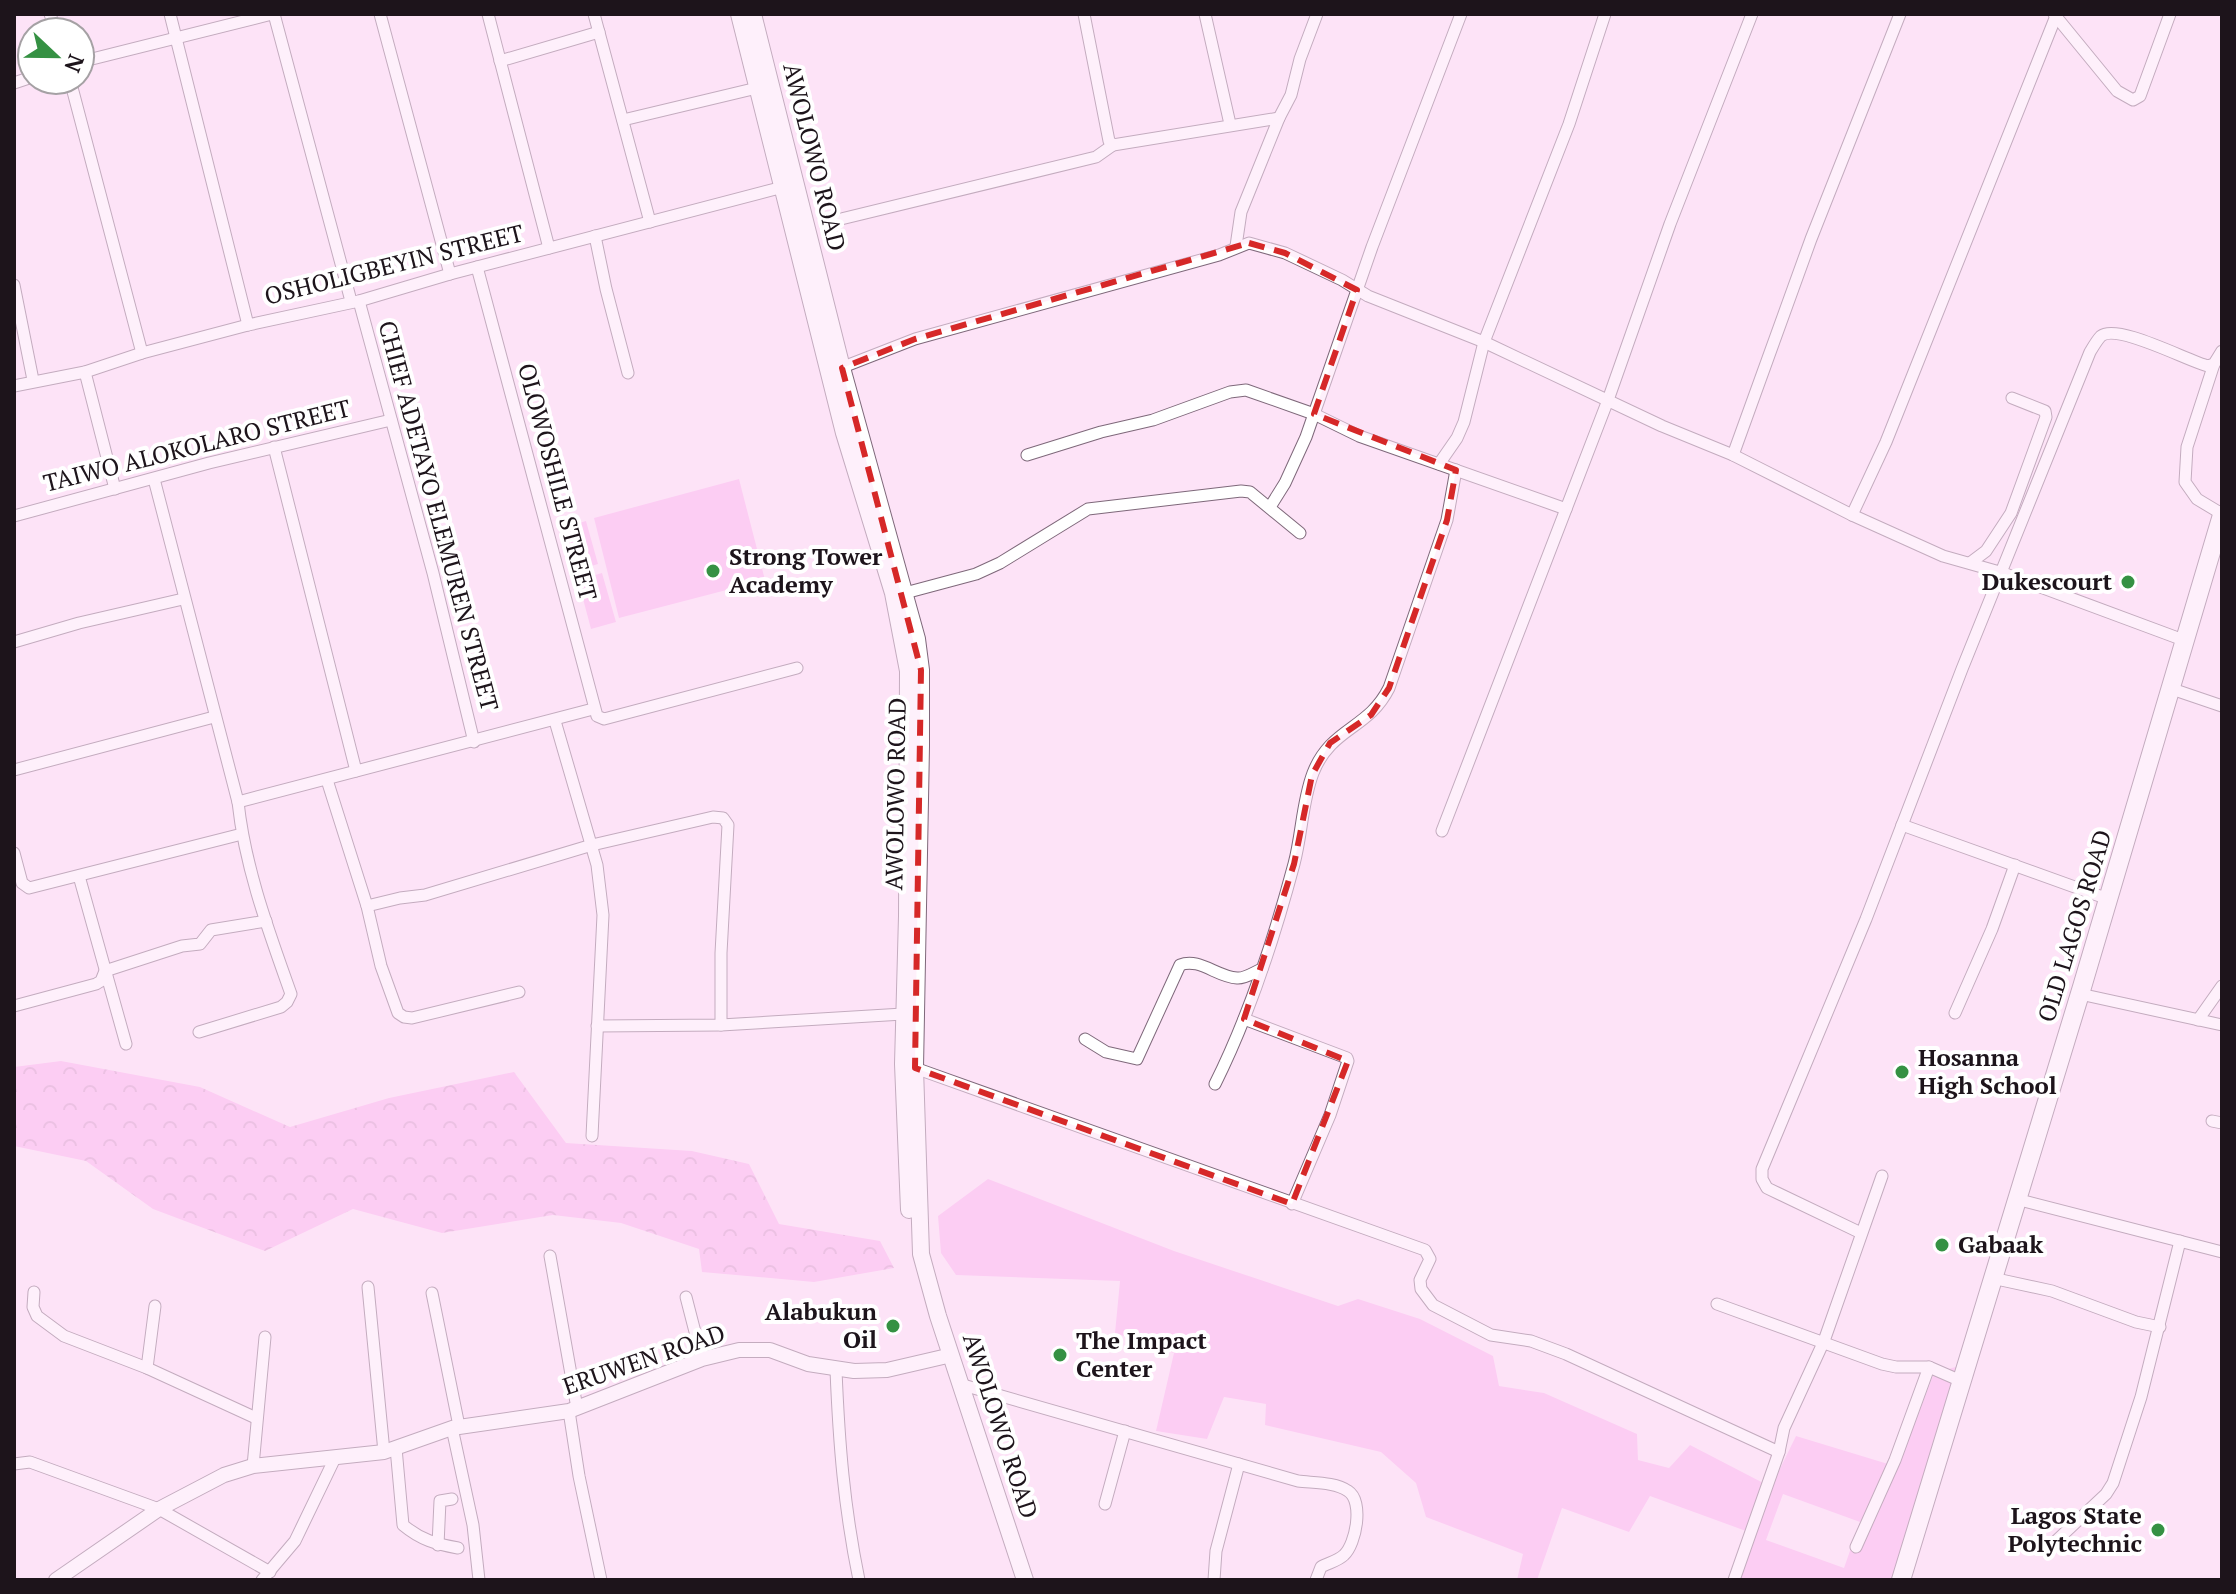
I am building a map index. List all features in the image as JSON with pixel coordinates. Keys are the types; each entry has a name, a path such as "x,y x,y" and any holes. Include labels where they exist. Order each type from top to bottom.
{"main road":[{"name":"AWOLOWO ROAD","path":"739,14 757,88 790,185"},
{"name":"AWOLOWO ROAD","path":"753,14 790,185 836,370 917,639 921,670 915,1068 917,1254"},
{"name":"AWOLOWO ROAD","path":"836,370 844,433 893,593 908,671 907,916 903,1014 906,1180 917,1254 943,1357 1015,1580"},
{"name":"OLD LAGOS ROAD","path":"1901,1580 2222,515"},
{"name":"AWOLOWO ROAD","path":"921,1272 963,1385 1025,1580"}],"street":[{"path":"170,14 248,325"},
{"path":"96,58 273,14"},
{"name":"CHIEF ADETAYO ELEMUREN STREET","path":"273,14 391,420 433,573 474,742"},
{"path":"380,14 450,274"},
{"path":"488,14 549,248"},
{"path":"594,14 650,222"},
{"path":"1084,14 1109,141 1113,145 1279,118"},
{"path":"1205,14 1230,124"},
{"path":"1236,246 1241,212 1291,95 1300,59 1317,14"},
{"path":"1270,507 1285,483 1314,414 1357,290 1461,14"},
{"path":"1439,464 1464,422 1484,342 1569,124 1605,14"},
{"path":"1442,831 1752,14"},
{"path":"1733,455 1811,239 1900,14"},
{"path":"1852,515 1886,442 2055,15 2117,91 2133,100 2140,96 2170,14"},
{"path":"500,61 599,32"},
{"path":"623,120 757,88"},
{"path":"74,96 142,353"},
{"path":"841,219 1096,157 1113,145"},
{"name":"OSHOLIGBEYIN STREET","path":"14,386 85,372 142,353 355,301 790,185"},
{"path":"595,236 628,373"},
{"path":"836,370 915,339 1219,255 1249,243 1275,249 1357,290 1484,342 1662,426 1733,455 1852,515 1943,556 2003,573 2186,641"},
{"name":"OLOWOSHILE STREET","path":"477,267 593,709"},
{"path":"14,285 33,380"},
{"path":"1861,1233 1767,1188 1762,1179 1762,1169 1866,919 1962,669 2090,352 2100,337 2117,333 2202,364 2214,364"},
{"path":"2222,351 2214,364 2187,447 2185,482 2197,499 2222,515"},
{"path":"85,372 115,489"},
{"path":"1027,455 1153,420 1230,392 1246,390 1314,414 1359,436 1566,509"},
{"path":"1970,563 1986,551 2011,513 2046,417 2045,411 2012,398"},
{"name":"TAIWO ALOKOLARO STREET","path":"14,516 274,447 391,420"},
{"path":"274,447 356,771"},
{"path":"1215,1084 1262,969 1294,864 1312,775 1330,743 1371,715 1389,688 1447,520 1456,470"},
{"path":"154,479 238,802 242,834 266,921 291,994 281,1007 199,1032"},
{"path":"905,593 976,574 1000,563 1088,509 1250,492 1300,533"},
{"path":"14,642 183,599"},
{"path":"238,802 593,709 597,716 604,719 797,668"},
{"path":"2172,689 2222,706"},
{"path":"14,770 214,717"},
{"path":"555,721 592,845 603,915 592,1136"},
{"path":"327,780 367,906 381,966 398,1013 412,1018 519,992"},
{"path":"367,906 455,887 592,845 713,817 723,818 728,825 721,953 721,1025"},
{"path":"1902,825 2108,899"},
{"path":"14,853 22,883 29,888 242,834"},
{"path":"1955,1013 1992,929 2015,865"},
{"path":"79,876 126,1044"},
{"path":"105,971 182,946 200,944 211,930 266,921"},
{"path":"1085,1039 1106,1052 1137,1059 1180,965 1196,964 1236,978 1262,969"},
{"path":"14,1006 96,984 101,981 105,971"},
{"path":"2198,1020 2222,986"},
{"path":"2080,994 2222,1025"},
{"path":"597,1026 721,1025 903,1014"},
{"path":"1244,1019 1347,1058 1330,1115 1292,1204"},
{"path":"915,1068 1425,1250 1430,1259 1420,1280 1421,1289 1433,1305 1491,1335 1531,1341 1566,1354 1779,1452"},
{"path":"1734,1580 1779,1452 1784,1428 1824,1341 1882,1176"},
{"path":"2016,1199 2222,1252"},
{"path":"2056,1541 2110,1489 2127,1444 2180,1241"},
{"path":"550,1256 573,1410 579,1476 601,1580"},
{"path":"1992,1278 2052,1291 2136,1322 2160,1327"},
{"path":"368,1287 403,1525 416,1536 438,1545 458,1548"},
{"path":"34,1292 33,1307 37,1316 64,1336 147,1368 256,1418"},
{"path":"432,1293 471,1514 479,1580"},
{"path":"686,1297 702,1359"},
{"path":"1717,1304 1882,1364 1929,1367 1961,1381"},
{"path":"147,1368 155,1306"},
{"path":"253,1466 265,1337"},
{"name":"ERUWEN ROAD","path":"56,1580 159,1509 224,1475 253,1466 390,1450 455,1427 573,1410 702,1359 739,1350 770,1350 836,1370 887,1370 943,1357"},
{"path":"1856,1547 1895,1460 1929,1367"},
{"path":"836,1370 839,1454 847,1520 859,1580"},
{"path":"963,1385 1298,1481 1347,1489 1355,1496 1359,1507 1350,1547 1338,1559 1321,1567 1316,1580"},
{"path":"1105,1504 1125,1431"},
{"path":"14,1464 30,1462 159,1509 266,1576 295,1541 335,1458"},
{"path":"1214,1580 1216,1551 1239,1464"},
{"path":"438,1545 440,1501 452,1499"}],"highlighted area":[{"path":"1249,243 1285,253 1357,290 1314,414 1456,470 1447,520 1389,688 1371,715 1330,743 1312,775 1294,864 1244,1019 1348,1061 1292,1204 915,1068 921,670 842,368 915,339"}],"green space":[{"path":"739,479 765,580 619,618 594,518"},
{"path":"586,521 598,564 579,570 567,526"},
{"path":"602,573 616,622 591,629 578,580"},
{"path":"61,1061 200,1087 290,1127 389,1098 514,1072 566,1143 692,1151 749,1164 779,1224 880,1241 894,1268 814,1282 702,1272 699,1249 621,1223 553,1215 442,1233 353,1209 265,1251 153,1209 86,1161 14,1146 14,1067"},
{"path":"988,1179 1174,1251 1338,1306 1358,1299 1420,1319 1493,1356 1499,1386 1544,1393 1637,1434 1638,1460 1669,1468 1690,1445 1771,1487 1796,1436 1898,1467 1934,1373 1959,1366 1893,1580 1736,1580 1746,1531 1650,1496 1629,1532 1562,1508 1537,1580 1517,1580 1523,1554 1426,1517 1416,1483 1381,1452 1265,1425 1266,1404 1224,1397 1207,1439 1156,1431 1174,1353 1115,1333 1120,1281 956,1275 941,1253 938,1216","holes":["1783,1494 1860,1522 1844,1568 1766,1540"]}],"place":[{"name":"Strong Tower Academy","path":"713,571"},
{"name":"Dukescourt","path":"2128,582"},
{"name":"Hosanna High School","path":"1902,1072"},
{"name":"Gabaak","path":"1942,1245"},
{"name":"Alabukun Oil","path":"893,1326"},
{"name":"The Impact Center","path":"1060,1355"},
{"name":"Lagos State Polytechnic","path":"2158,1530"}]}
